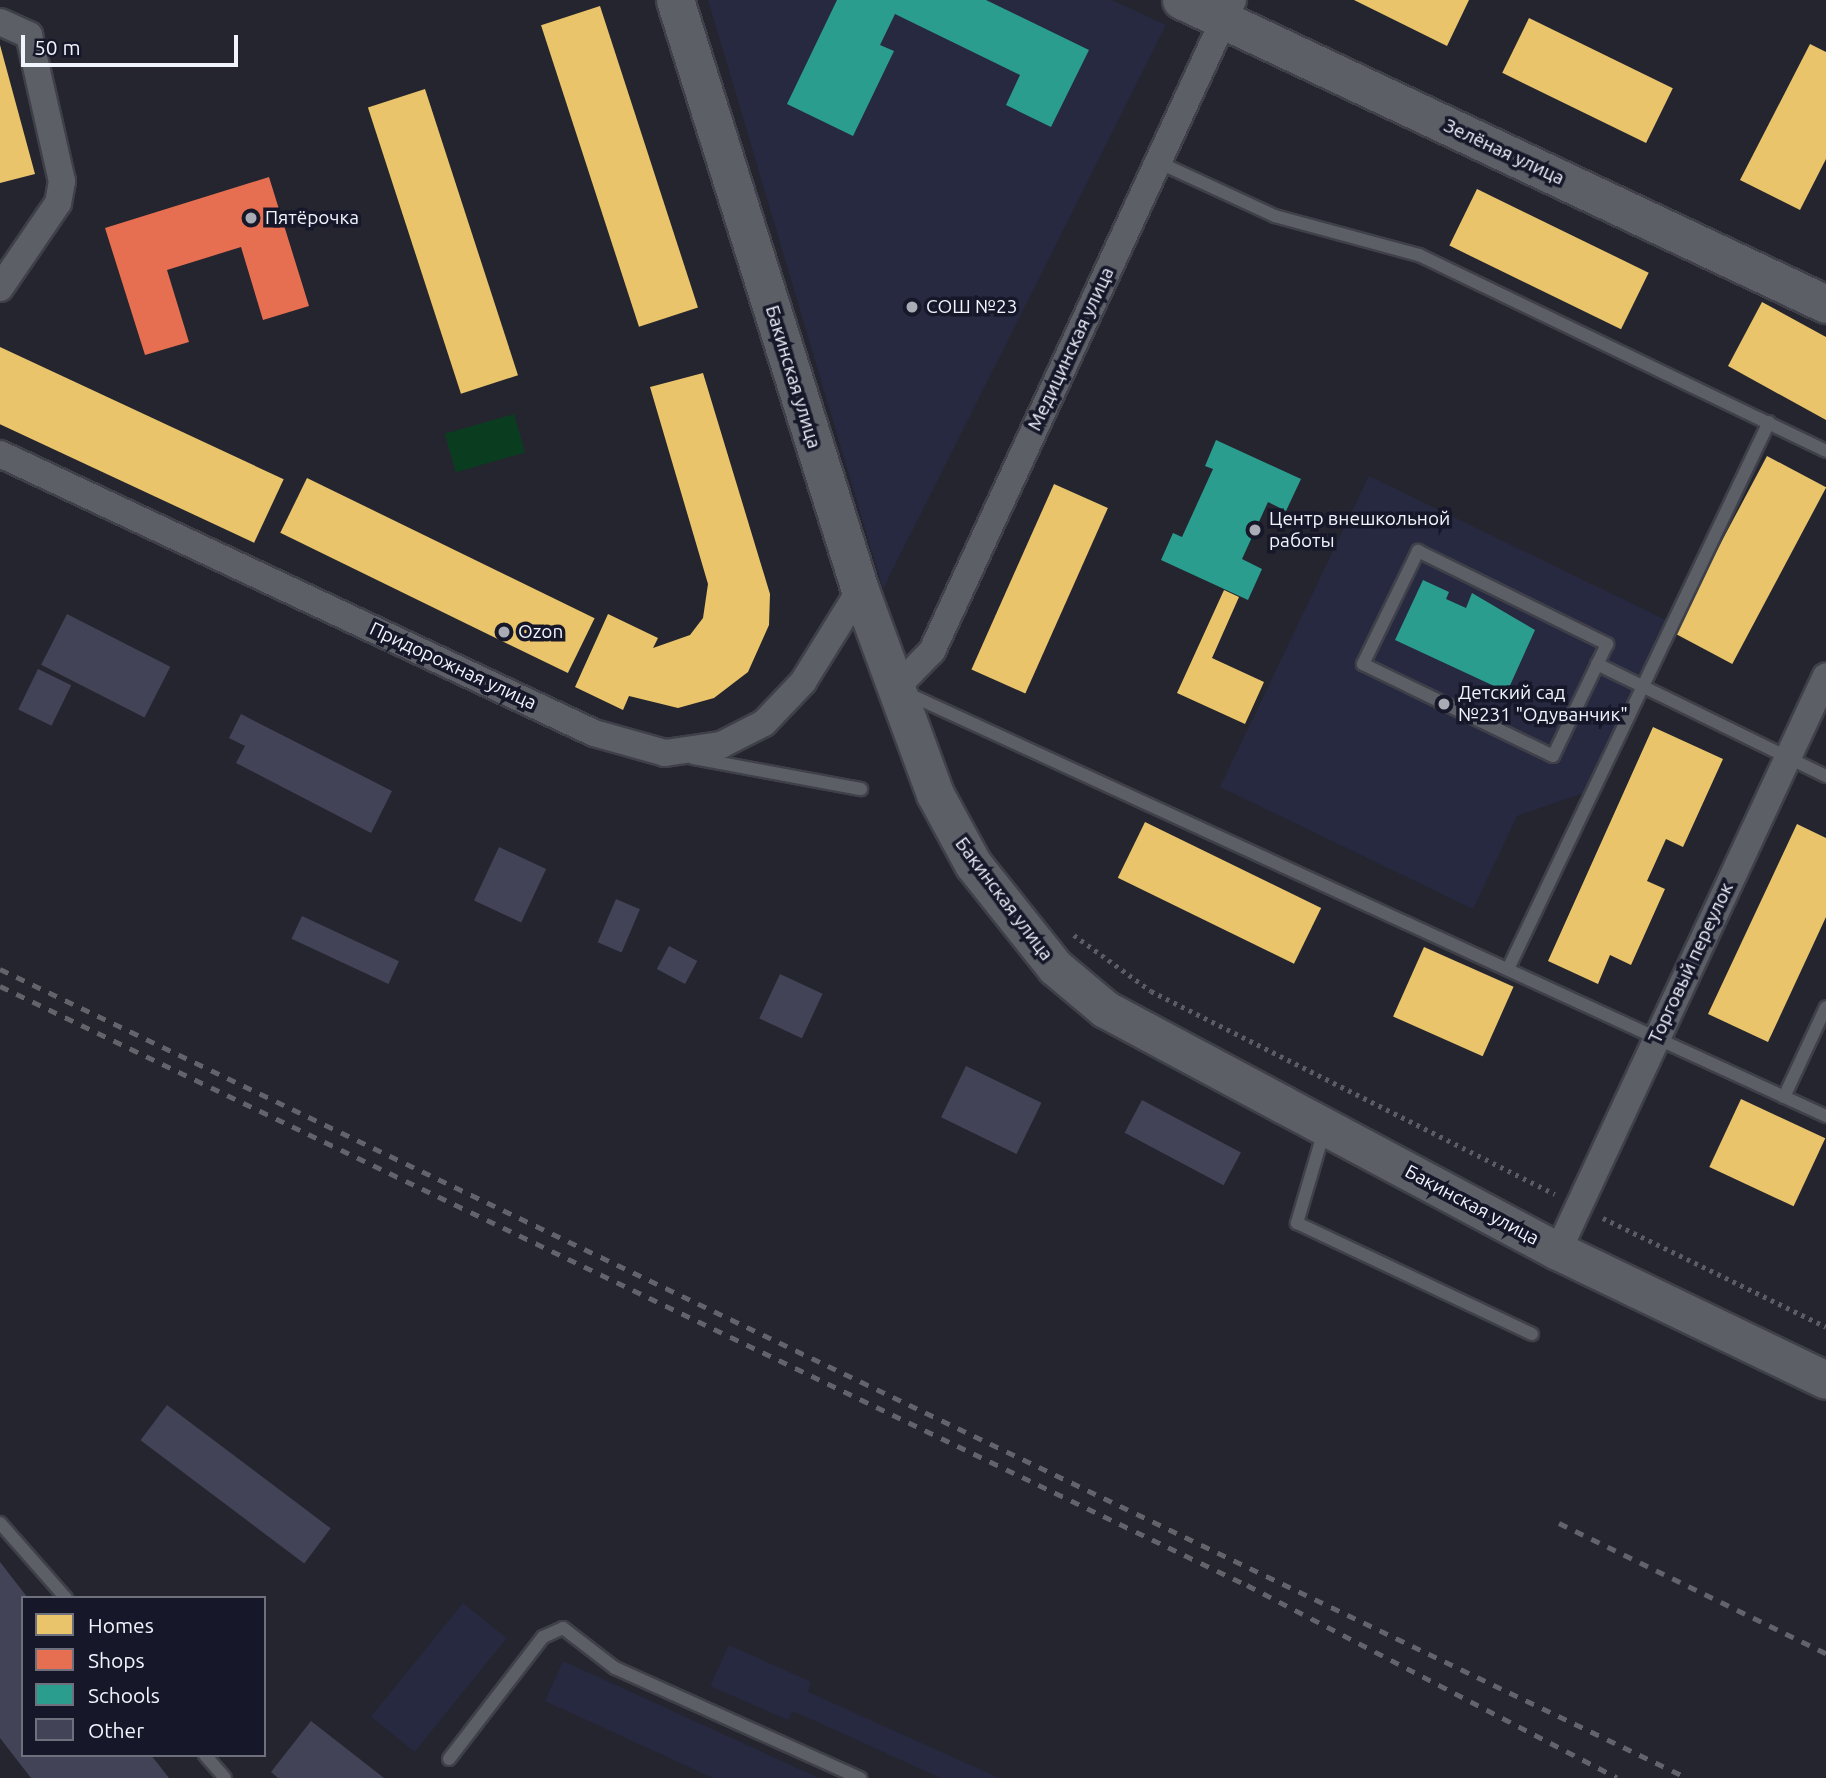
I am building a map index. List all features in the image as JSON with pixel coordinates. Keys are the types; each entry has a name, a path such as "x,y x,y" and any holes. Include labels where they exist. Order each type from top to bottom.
{"main road":[{"name":"Бакинская улица","path":"675,0 860,590 935,794 973,864 1077,990 1325,1127 1558,1251 1826,1380"},
{"name":"Зелёная улица","path":"1181,0 1228,10 1826,304"}],"street":[{"name":"Медицинская улица","path":"896,688 932,651 1228,10"},
{"path":"0,22 31,41 62,181 58,204 0,288"},
{"name":"Придорожная улица","path":"0,454 594,733 665,752 721,745 764,723 803,682 860,590"},
{"name":"Торговый переулок","path":"1558,1251 1577,1205 1826,676"}],"lane":[{"path":"1158,162 1275,216 1419,255 1826,451"},
{"path":"1508,969 1645,688 1769,422"},
{"path":"1418,551 1607,644 1597,664 1553,756 1363,664 1418,551"},
{"path":"1597,664 1826,776"},
{"path":"896,688 1826,1116"},
{"path":"665,752 862,789"},
{"path":"1784,1097 1826,1007"},
{"path":"1325,1127 1297,1223 1532,1334"},
{"path":"0,1523 64,1596"},
{"path":"449,1759 543,1637 563,1628 615,1668 860,1778"},
{"path":"207,1757 225,1778"}],"path":[{"path":"1066,928 1152,991 1826,1327"}],"shaded area":[{"name":"СОШ №23","path":"708,0 1112,0 1166,25 883,589"},
{"name":"Детский сад №231 \"Одуванчик\"","path":"1369,476 1668,621 1586,792 1517,816 1473,909 1220,787"},
{"path":"463,1603 507,1638 415,1752 371,1716"},
{"path":"729,1645 811,1682 808,1692 999,1778 941,1778 793,1711 788,1720 710,1686"},
{"path":"563,1661 819,1778 713,1778 545,1701"}],"green space":[{"path":"514,414 525,452 456,472 445,434"}],"building: Homes":[{"path":"1354,0 1469,0 1447,46"},
{"path":"600,6 698,307 639,327 541,25"},
{"path":"1529,18 1673,88 1646,143 1502,73"},
{"path":"1810,44 1826,52 1826,159 1800,210 1740,180"},
{"path":"0,45 35,174 0,183"},
{"path":"425,89 518,375 461,394 368,108"},
{"path":"1477,189 1649,273 1621,329 1449,246"},
{"path":"1762,302 1826,337 1826,420 1728,366"},
{"path":"0,347 284,479 254,543 0,424"},
{"path":"703,373 770,594 769,625 748,672 714,698 678,708 629,696 623,710 575,687 608,614 658,638 653,648 690,635 703,618 708,584 650,387"},
{"path":"1767,456 1826,488 1732,664 1673,633"},
{"path":"307,478 595,618 568,673 280,533"},
{"path":"1054,484 1108,508 1025,693 971,669"},
{"path":"1224,590 1239,597 1212,658 1264,682 1245,724 1177,693"},
{"path":"1653,727 1723,759 1683,847 1666,839 1647,881 1665,889 1631,965 1610,955 1598,984 1548,961"},
{"path":"1145,822 1321,908 1294,964 1118,878"},
{"path":"1797,824 1826,838 1826,917 1768,1042 1708,1014"},
{"path":"1424,947 1514,987 1483,1056 1393,1016"},
{"path":"1741,1099 1825,1138 1794,1206 1709,1167"}],"building: Shops":[{"path":"269,177 309,306 263,320 241,247 167,270 189,342 145,355 105,228"}],"building: Schools":[{"path":"837,0 986,0 1089,50 1051,127 1006,105 1020,75 895,14 880,45 894,51 853,136 787,104"},
{"path":"1216,440 1301,479 1286,511 1268,502 1242,559 1262,569 1248,600 1161,560 1173,533 1182,537 1213,469 1205,466"},
{"path":"1423,580 1449,592 1446,599 1466,608 1472,593 1535,630 1507,692 1395,640"}],"building: Other":[{"path":"67,614 170,667 144,717 41,665"},
{"path":"38,669 71,685 52,726 18,709"},
{"path":"241,714 392,791 371,833 236,763 245,746 229,738"},
{"path":"499,847 546,869 521,922 474,900"},
{"path":"616,899 640,909 622,952 598,942"},
{"path":"302,916 399,961 388,984 291,939"},
{"path":"669,946 697,961 685,984 657,969"},
{"path":"780,974 823,994 802,1038 759,1018"},
{"path":"966,1066 1041,1103 1017,1154 941,1117"},
{"path":"1142,1100 1241,1153 1224,1185 1125,1133"},
{"path":"167,1405 331,1528 304,1564 141,1440"},
{"path":"0,1562 26,1596 21,1596 21,1757 153,1757 169,1778 31,1778 0,1738"},
{"path":"311,1721 384,1778 278,1778 271,1772"}],"railway":[{"path":"0,969 1688,1778"},
{"path":"0,986 1247,1585 1617,1778"},
{"path":"1559,1523 1826,1653"}],"place":[{"name":"Пятёрочка","path":"251,218"},
{"name":"СОШ №23","path":"912,307"},
{"name":"Центр внешкольной работы","path":"1255,530"},
{"name":"Ozon","path":"504,632"},
{"name":"Детский сад №231 \"Одуванчик\"","path":"1444,704"}]}
